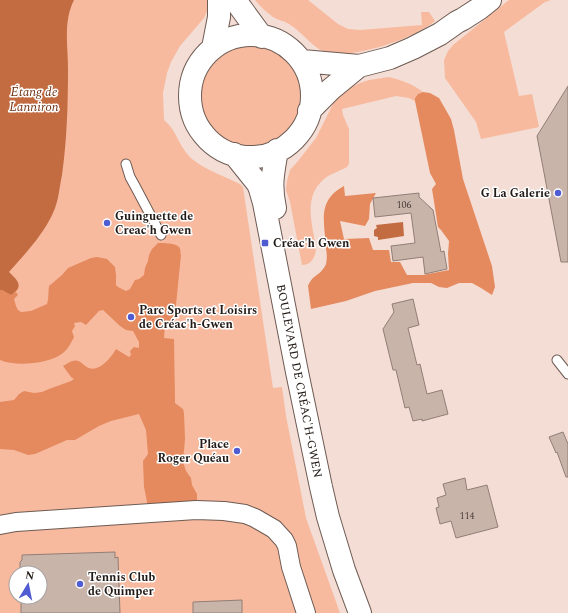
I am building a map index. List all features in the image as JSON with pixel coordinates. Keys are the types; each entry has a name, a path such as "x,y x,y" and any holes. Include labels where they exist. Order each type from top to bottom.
{"street":[{"path":"213,48 219,17 219,0"},
{"path":"235,0 262,36"},
{"path":"457,22 475,0"},
{"path":"302,61 359,66 390,58 414,48 440,34 490,0"},
{"path":"243,36 262,36 283,45 294,52 302,61 310,85 311,97 309,111 304,125 296,136 286,145 277,150 256,157 249,157 234,154 216,146 205,136 194,121 190,105 190,92 192,79 197,68 204,57 213,48 227,40 243,36"},
{"path":"309,111 331,89 359,66"},
{"name":"BOULEVARD DE CRÉAC'H-GWEN","path":"277,150 272,178 272,191 328,472 350,555 371,613"},
{"name":"BOULEVARD DE CRÉAC'H-GWEN","path":"234,154 258,184 263,198 297,372 328,517 344,570 360,613"},
{"path":"0,525 16,522 196,510 224,511 245,514 274,529 284,540 288,551 290,568 306,613"}],"lane":[{"path":"126,164 132,181 161,235"},
{"path":"557,360 568,374"}],"shaded area":[{"name":"Parc Sports et Loisirs de Créac'h-Gwen","path":"0,0 212,0 204,18 180,46 171,62 163,93 164,120 168,123 189,156 202,166 240,184 243,187 273,388 282,387 286,416 306,518 340,613 0,613"},
{"path":"255,0 308,0 338,24 348,29 360,30 422,25 421,12 429,12 435,21 415,33 390,44 364,51 331,54 316,47 289,24 273,17"},
{"path":"509,0 551,0 545,2 504,32 519,96 532,94 539,127 481,139 476,122 445,78 444,60 448,51 453,45"},
{"path":"250,44 269,48 286,59 297,76 301,95 297,114 286,131 269,142 250,146 231,142 214,131 203,114 199,95 203,76 214,59 231,48"},
{"path":"389,77 398,79 423,92 418,94 415,101 409,98 396,96 342,109 349,129 349,164 347,167 324,179 317,186 313,194 311,202 311,220 316,250 311,262 302,265 290,202 286,190 290,170 316,138 333,104 340,95 349,88 360,83"},
{"path":"423,92 430,93 439,98 451,119 463,179 492,266 495,287 492,295 472,283 459,283 447,288 439,287 431,283 413,283 375,291 346,301 311,309 308,286 309,283 326,264 327,254 324,213 329,199 335,192 344,186 345,196 376,193 370,204 369,219 365,226 340,221 344,239 369,238 373,250 389,250 391,262 400,262 407,275 423,275 449,270 449,241 438,227 432,189 436,184 430,173 415,101 418,94"},
{"path":"158,243 175,245 179,247 181,255 174,325 165,325 164,338 174,339 175,403 183,409 184,413 185,439 183,462 197,494 197,503 148,507 144,487 143,461 148,454 146,430 139,414 111,421 75,440 67,440 35,454 28,455 14,450 0,449 0,402 14,400 24,391 34,393 42,392 71,381 74,379 63,366 72,361 79,362 93,369 101,366 116,349 129,357 131,355 130,351 134,347 139,348 139,342 133,331 126,330 120,326 103,310 99,311 86,325 81,322 74,323 75,326 72,331 74,337 73,339 66,350 57,357 41,362 23,364 0,360 0,290 11,295 16,292 18,295 14,299 18,310 21,312 31,311 47,304 49,286 68,268 97,257 107,259 115,267 116,285 126,291 130,289 135,280 144,275 149,255"}],"water":[{"name":"Étang de Lanniron","path":"0,0 74,0 67,25 67,122 64,162 58,199 53,213 44,229 9,272 17,280 19,286 18,289 11,295 0,290"},
{"path":"403,222 404,236 378,240 378,237 374,236 374,230 377,228 376,225"}],"building":[{"name":"G La Galerie","path":"568,86 568,262 561,262 537,136"},
{"path":"419,193 419,197 433,210 441,252 444,251 447,269 425,274 423,257 393,261 391,246 415,243 411,213 375,217 373,198"},
{"path":"413,299 419,325 408,328 417,365 420,364 427,394 442,390 448,414 422,421 422,419 413,421 409,407 405,408 396,370 393,370 383,329 394,312 392,304"},
{"path":"563,432 568,444 568,477 566,477 557,452 556,453 549,437"},
{"path":"465,478 467,490 487,485 498,527 456,538 451,521 440,524 436,508 439,507 437,498 446,495 443,484"},
{"name":"Tennis Club de Quimper","path":"115,552 115,558 118,557 120,613 21,613 21,605 48,605 48,565 20,565 22,555"},
{"path":"242,600 242,613 193,613 193,602"}],"place":[{"name":"G La Galerie","path":"558,193"},
{"name":"Guinguette de Creac'h Gwen","path":"107,223"},
{"name":"Créac'h Gwen","path":"265,243"},
{"name":"Parc Sports et Loisirs de Créac'h-Gwen","path":"131,317"},
{"name":"Place Roger Quéau","path":"237,451"},
{"name":"Tennis Club de Quimper","path":"80,584"}]}
